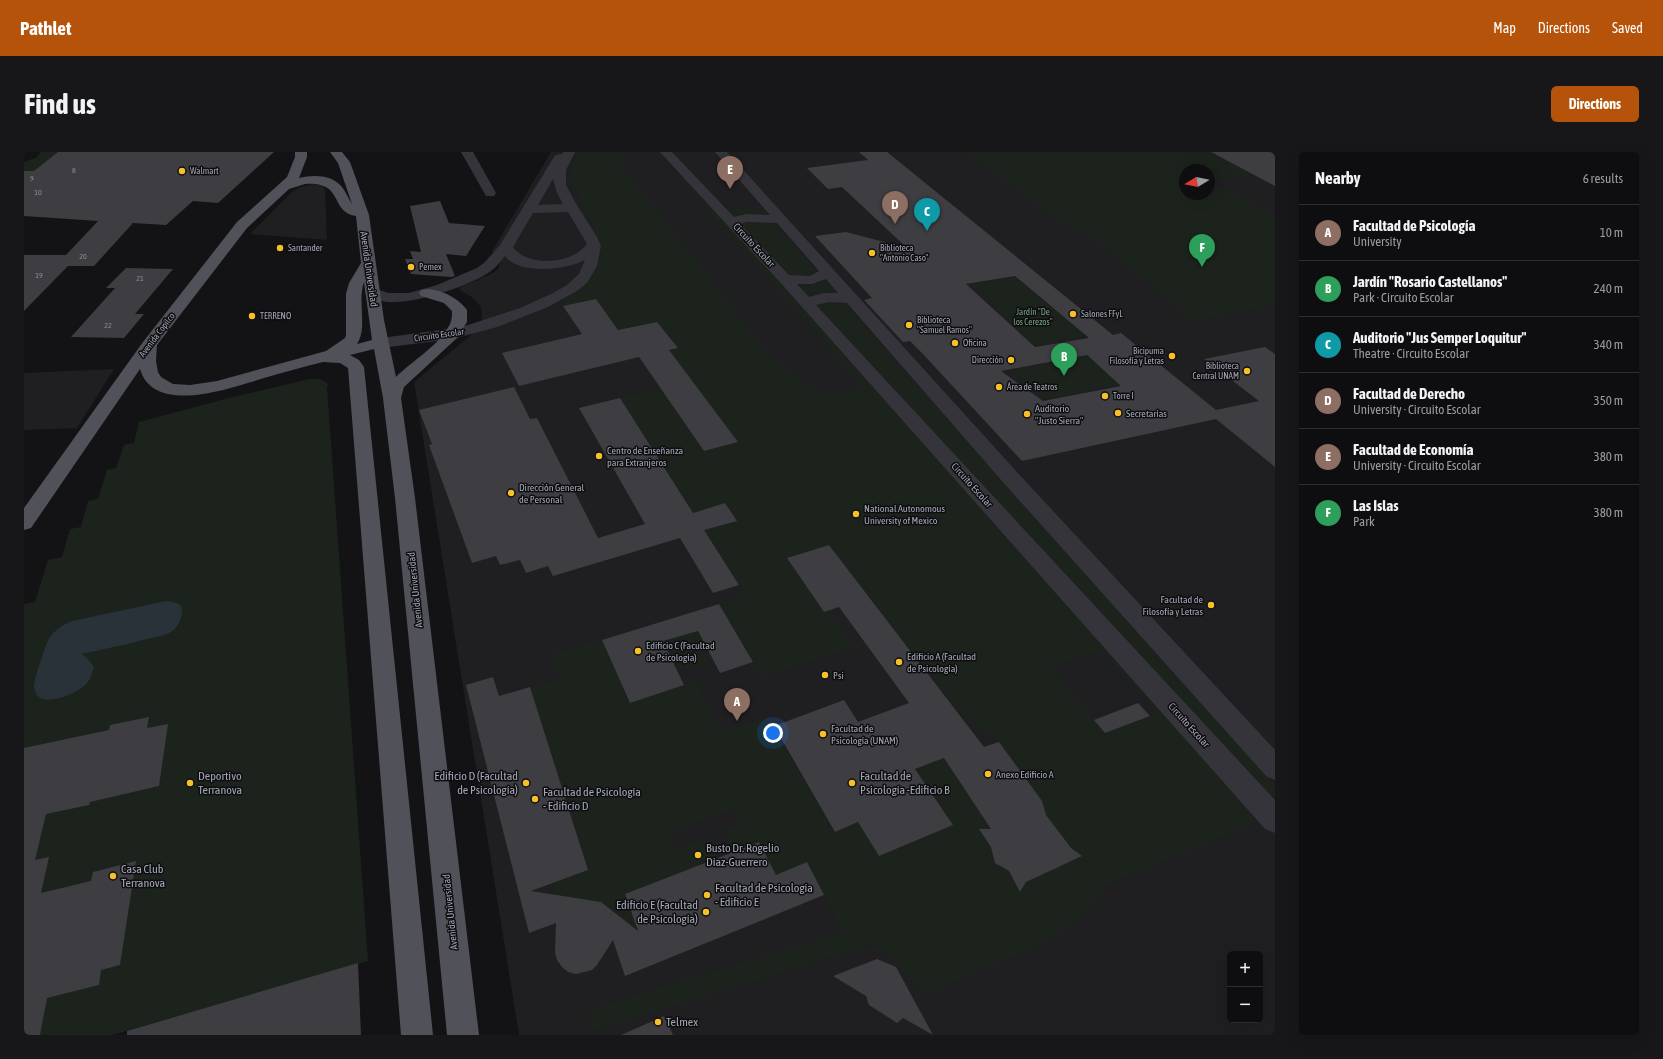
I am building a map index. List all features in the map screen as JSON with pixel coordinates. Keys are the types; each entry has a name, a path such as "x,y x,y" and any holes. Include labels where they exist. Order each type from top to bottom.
{"main road":[{"name":"Avenida Universidad","path":"336,152 344,162 362,215 372,292 392,398 406,506 463,1035"},
{"name":"Avenida Copilco","path":"24,523 148,345 242,225 285,186 297,169 304,154"},
{"path":"285,186 315,180 328,182 337,189 342,201 349,208 362,215"},
{"path":"323,357 342,349 353,338 353,294 356,283 368,264"},
{"path":"392,398 397,385 453,334 459,320 458,308 448,299 426,293"},
{"path":"148,345 147,362 150,373 154,379 166,387 183,390 209,388 323,357 382,343"},
{"path":"323,357 342,358 352,362 356,367 418,1035"}],"street":[{"path":"467,152 490,193"},
{"path":"372,292 381,297 410,297 458,282 482,271 490,265 506,247 563,152"},
{"path":"506,247 508,251 516,258 530,263 545,265 561,264 581,258 590,252 594,245 563,191 559,178 561,165 569,152"},
{"name":"Circuito Escolar","path":"666,152 713,202 733,213 785,279 1275,820"},
{"path":"721,152 754,199 780,219 1009,476 1275,768"},
{"path":"529,209 573,208"},
{"path":"733,213 746,218 780,219"},
{"name":"Circuito Escolar","path":"382,343 453,334 513,316 557,298 582,280 591,266 594,245"},
{"path":"785,279 812,280 828,273"},
{"path":"807,303 827,296 851,299"}],"shaded area":[{"name":"National Autonomous University of Mexico","path":"551,152 1275,152 1275,1035 519,1035 414,382 471,335 480,324 482,319 481,307 473,298 460,290 460,287 491,274 498,269 500,263 492,251"},
{"path":"314,184 321,185 325,189 327,240 250,234 293,191 300,187"},
{"path":"114,369 77,428 24,430 24,373"},
{"path":"166,601 177,603 182,608 179,623 171,632 81,654 86,657 94,667 92,675 84,686 69,695 56,699 44,699 37,695 34,686 43,653 48,640 60,627 72,621"}],"green space":[{"path":"41,152 58,152 54,156 66,171 24,171 24,162 36,158"},
{"path":"579,152 633,152 614,156 772,359 822,395 864,387 657,152 762,260 879,394 1272,815 1105,886 1079,919 1045,942 923,995 887,952 869,945 665,1009 592,1030 588,1010 844,932 807,863 759,882 750,864 767,857 760,842 732,852 723,831 740,824 733,809 670,833 677,849 708,837 717,858 625,894 638,930 627,934 617,915 611,909 597,902 590,900 574,900 558,902 553,883 588,870 530,687 559,679 549,655 602,640 630,703 695,681 723,732 767,717 834,832 858,822 879,856 953,825 916,770 946,758 946,761 977,809 1032,788 999,742 958,712 829,545 787,558 824,611 829,610 855,646 762,677 719,604 746,595 704,530 736,521 725,503 693,513 620,398 661,388 704,451 737,442 675,359 672,349 678,348 657,322 618,330 596,299 563,306 562,295 592,260 599,238 570,179 574,161","holes":["1101,650 1159,713 1105,733 1050,668"]},
{"path":"966,152 1210,152 1253,175 1215,182 1215,164 1179,164 1179,200 1215,200 1215,183 1275,217 1275,305 1189,321 1185,318 1181,308 1081,229 1058,219"},
{"path":"758,204 767,214 748,214 733,218 724,209 744,209"},
{"path":"747,221 773,221 816,270 803,276 786,276 739,224"},
{"name":"Jardín \"De los Cerezos\"","path":"1015,277 1085,336 1036,345 969,284"},
{"path":"824,281 834,292 817,292 806,297 796,286 810,285"},
{"path":"834,301 844,303 1275,786 1275,800 812,304"},
{"path":"1087,356 1120,384 1042,400 1012,370"},
{"name":"Deportivo Terranova","path":"310,379 320,379 329,384 327,387 368,961 112,1035 24,1035 24,604 35,602 48,560 62,557 70,529 81,527 88,501 98,499 107,470 116,468 124,445 134,443 139,422 233,397"},
{"path":"698,631 714,661 678,672 663,641"}],"building":[{"path":"58,152 274,152 218,203 193,201 166,225 133,223 94,266 68,266 24,311 24,255 66,255 98,221 24,216 24,171 34,171"},
{"path":"859,152 887,152 1113,335 1121,333 1216,410 1259,401 1204,359 1265,347 1275,354 1275,467 1216,419 1022,461 922,353 910,341 903,342 864,300 872,298 815,236 846,232 907,248 842,187 828,189 807,168 868,160","holes":["1015,276 1089,338 1035,347 966,284","1087,355 1121,386 1043,401 1001,371"]},
{"path":"1211,152 1275,152 1275,186"},
{"path":"440,201 449,223 485,226 466,256 446,254 455,276 411,274 405,259 413,259 410,251 421,252 410,206"},
{"path":"126,268 173,269 135,314 144,314 124,338 71,337 115,288 106,288"},
{"path":"596,299 618,330 657,322 678,348 669,350 738,442 704,451 639,357 519,386 502,353 582,334 563,306"},
{"path":"514,387 530,419 537,418 598,538 645,524 579,408 620,398 693,513 725,503 737,521 704,530 739,585 713,593 680,538 553,576 548,566 526,573 520,560 500,565 496,556 472,563 429,445 432,444 419,410"},
{"path":"829,545 984,747 999,742 1042,801 1046,815 1071,848 1082,856 1026,882 1020,892 1009,871 995,863 991,847 979,829 991,829 944,758 915,769 953,825 879,856 858,822 835,832 774,726 844,700 858,722 909,703 839,607 824,612 787,558"},
{"name":"Edificio C (Facultad de Psicología)","path":"719,604 753,662 720,673 698,631 663,641 684,685 630,703 602,640"},
{"path":"493,677 499,696 530,687 588,870 531,891 601,902 638,931 625,894 759,842 776,875 807,862 824,895 625,976 613,940 597,965 592,970 576,974 568,972 557,960 555,952 556,923 529,933 466,685"},
{"path":"1138,703 1150,716 1105,733 1094,720"},
{"name":"Casa Club Terranova","path":"149,717 147,728 168,724 159,786 90,802 89,805 46,814 35,860 49,857 41,893 91,881 93,872 136,861 120,965 101,970 99,985 47,998 40,1035 24,1035 24,748 109,730 110,725"},
{"path":"877,959 896,967 933,1035 903,1018 897,1023 869,1005 866,996 833,976"},
{"path":"358,963 361,1035 127,1035 127,1031"},
{"name":"Telmex","path":"664,1016 673,1035 621,1035"}],"place":[{"name":"Walmart","path":"182,171"},
{"name":"Facultad de Economía","path":"730,189"},
{"name":"Facultad de Derecho","path":"895,224"},
{"name":"Auditorio \"Jus Semper Loquitur\"","path":"927,231"},
{"name":"Santander","path":"280,248"},
{"name":"Biblioteca \"Antonio Caso\"","path":"872,253"},
{"name":"Pemex","path":"411,267"},
{"name":"Las Islas","path":"1202,267"},
{"name":"Salones FFyL","path":"1073,314"},
{"name":"TERRENO","path":"252,316"},
{"name":"Biblioteca \"Samuel Ramos\"","path":"909,325"},
{"name":"Oficina","path":"955,343"},
{"name":"Bicipuma Filosofía y Letras","path":"1172,356"},
{"name":"Dirección","path":"1011,360"},
{"name":"Biblioteca Central UNAM","path":"1247,371"},
{"name":"Jardín \"Rosario Castellanos\"","path":"1064,376"},
{"name":"Área de Teatros","path":"999,387"},
{"name":"Torre I","path":"1105,396"},
{"name":"Secretarías","path":"1118,413"},
{"name":"Auditorio \"Justo Sierra\"","path":"1027,414"},
{"name":"Centro de Enseñanza para Extranjeros","path":"599,456"},
{"name":"Dirección General de Personal","path":"511,493"},
{"name":"National Autonomous University of Mexico","path":"856,514"},
{"name":"Facultad de Filosofía y Letras","path":"1211,605"},
{"name":"Edificio C (Facultad de Psicología)","path":"638,651"},
{"name":"Edificio A (Facultad de Psicología)","path":"899,662"},
{"name":"Psi","path":"825,675"},
{"name":"Facultad de Psicología","path":"737,721"},
{"name":"Facultad de Psicología (UNAM)","path":"823,734"},
{"name":"Anexo Edificio A","path":"988,774"},
{"name":"Deportivo Terranova","path":"190,783"},
{"name":"Edificio D (Facultad de Psicología)","path":"526,783"},
{"name":"Facultad de Psicología -Edificio B","path":"852,783"},
{"name":"Facultad de Psicología - Edificio D","path":"535,799"},
{"name":"Busto Dr. Rogelio Díaz-Guerrero","path":"698,855"},
{"name":"Casa Club Terranova","path":"113,876"},
{"name":"Facultad de Psicología - Edificio E","path":"707,895"},
{"name":"Edificio E (Facultad de Psicología)","path":"706,912"},
{"name":"Telmex","path":"658,1022"}]}
